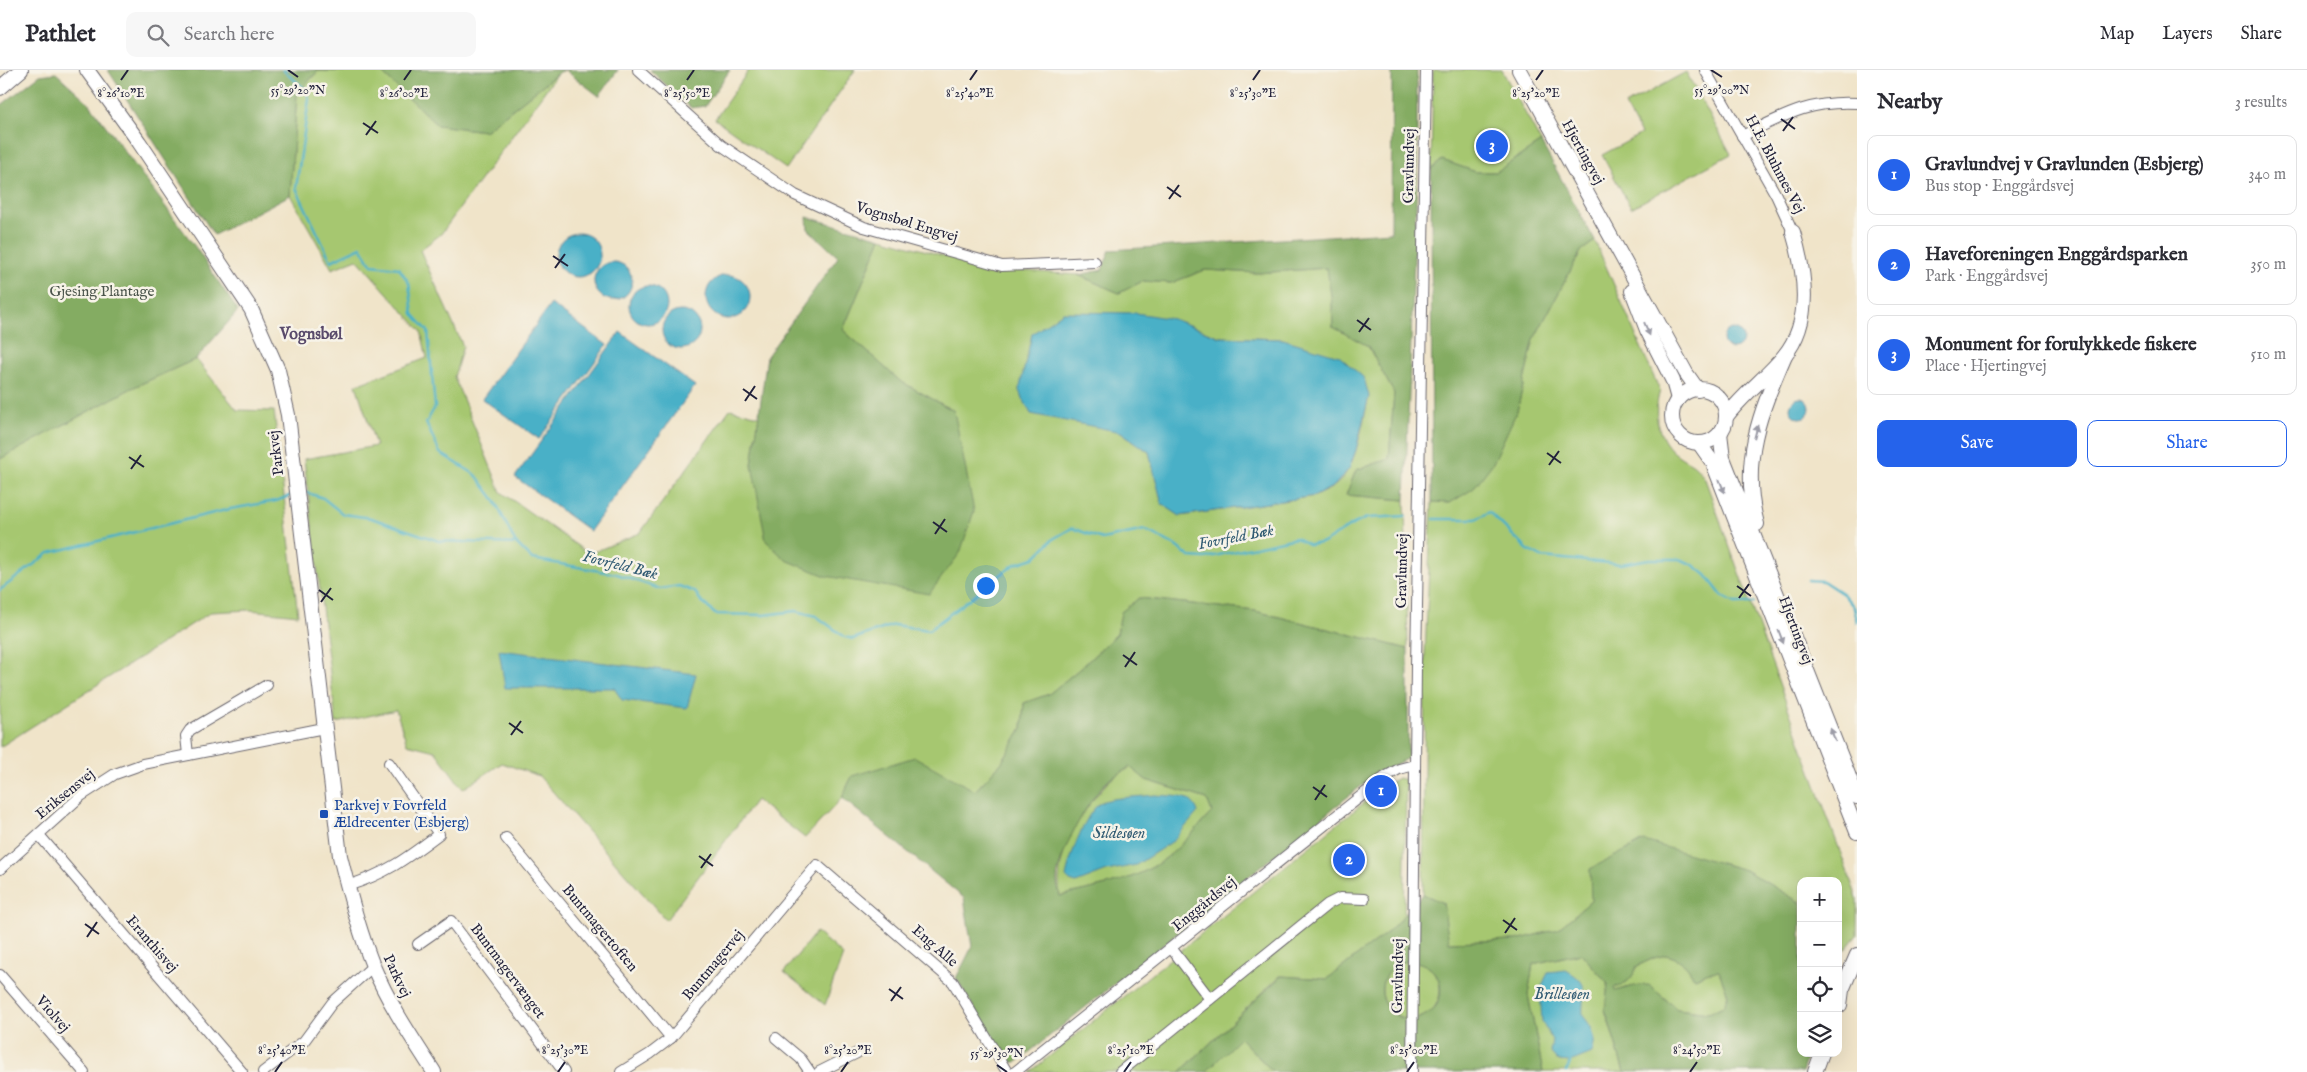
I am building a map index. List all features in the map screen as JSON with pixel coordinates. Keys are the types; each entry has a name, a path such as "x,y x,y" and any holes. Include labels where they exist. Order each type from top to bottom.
{"main road":[{"path":"0,88 21,70"},
{"name":"Parkvej","path":"87,70 139,142 253,313 278,370 288,415 337,838 347,886 373,966 404,1026 433,1072"},
{"name":"Hjertingvej","path":"1519,70 1686,373 1698,390"},
{"name":"H.E. Bluhmes Vej","path":"1726,417 1757,382 1785,355 1798,328 1803,308 1805,282 1800,255 1792,232"},
{"name":"Hjertingvej","path":"1618,250 1647,330 1673,381 1678,399"},
{"path":"1785,355 1760,414 1752,444 1750,472 1752,508 1786,615"},
{"name":"H.E. Bluhmes Vej","path":"1716,395 1731,394 1757,382"},
{"path":"1698,390 1716,395 1725,409 1726,417 1720,433 1714,438 1699,443 1683,438 1677,431 1672,415 1678,399 1691,391 1698,390"},
{"name":"Hjertingvej","path":"1720,433 1723,458 1857,797"},
{"name":"Hjertingvej","path":"1699,443 1716,471 1857,832"},
{"path":"1842,990 1857,955"},
{"path":"1842,1002 1857,975"},
{"path":"1815,1072 1821,1057"}],"street":[{"name":"Vognsbøl Engvej","path":"638,70 721,145 795,195 864,227 1002,266 1095,262"},
{"name":"Gravlundvej","path":"1412,1072 1414,765 1426,70"},
{"name":"H.E. Bluhmes Vej","path":"1706,70 1776,195 1792,232"},
{"path":"1742,136 1789,113 1814,105 1837,102 1857,103"},
{"path":"188,755 186,736 190,730 267,685"},
{"name":"Eriksensvej","path":"0,869 81,796 115,774 143,764 324,728"},
{"path":"347,886 369,879 396,866 439,834 388,763"},
{"name":"Enggårdsvej","path":"1019,1070 1385,778 1399,769 1414,765"},
{"name":"Eranthisvej","path":"39,835 242,1072"},
{"name":"Buntmagertoften","path":"506,838 671,1038"},
{"name":"Buntmagervej","path":"622,1072 671,1038 817,865"},
{"name":"Eng Alle","path":"817,865 953,982 1007,1072"},
{"path":"1120,1072 1328,904 1340,898 1364,899"},
{"name":"Buntmagervænget","path":"418,944 451,921 564,1072"},
{"path":"1172,949 1210,999"},
{"path":"263,1072 304,1041 332,1002 373,966"},
{"name":"Violvej","path":"0,975 84,1072"},
{"path":"776,1038 801,1059 810,1072"},
{"path":"819,1072 858,1053"}],"green space":[{"path":"108,70 565,70 558,73 485,131 437,125 380,71 318,71 297,94 290,195 214,235"},
{"path":"565,70 618,70 599,96"},
{"path":"650,70 730,70 705,106 691,108"},
{"path":"749,70 855,70 786,169 715,119"},
{"path":"1392,70 1417,70 1417,180 1405,500 1346,495 1356,470 1389,459 1394,393 1368,346 1333,327 1327,268 1257,273 1205,270 1171,283 1143,281 1119,293 1078,275 1102,270 1110,250 1391,232"},
{"path":"1433,70 1502,70 1541,142 1496,172 1476,172 1442,160 1431,170"},
{"path":"318,71 380,71 437,125 485,131 558,73 441,234 420,250 463,346 454,377 501,492 589,554 640,533 730,409 759,416 752,465 954,411 900,381 843,330 881,238 987,268 1078,275 1119,293 1143,281 1171,283 1205,270 1257,273 1328,268 1333,327 1368,346 1394,393 1389,459 1356,470 1346,495 1405,500 1408,649 1255,611 1139,598 1122,612 1117,634 1083,666 1049,694 1024,703 1022,728 1002,762 975,791 943,773 852,776 842,798 805,838 756,800 666,920 539,776 502,763 463,789 435,751 407,744 396,710 336,723 304,459 376,446 356,385 427,358 421,331 357,259 332,269 290,195 297,94","holes":["1173,319 1220,337 1283,339 1369,396 1353,458 1348,470 1333,487 1315,496 1180,516 1162,503 1149,452 1121,432"]},
{"path":"1686,72 1731,154 1631,208 1602,155 1641,134 1625,105"},
{"name":"Gjesing Plantage","path":"56,73 89,103 196,248 238,311 196,359 132,388 0,459 0,106 40,75"},
{"path":"1541,142 1595,241 1581,251 1534,339 1517,411 1493,463 1473,489 1450,503 1432,502 1431,170 1442,160 1476,172 1496,172"},
{"path":"807,217 881,238 843,330 900,381 954,411 974,511 960,553 929,594 826,576 786,560 766,541 752,465 767,356 838,257 808,229"},
{"path":"1595,241 1660,391 1657,418 1662,435 1672,450 1696,467 1705,479 1857,898 1857,935 1844,951 1842,949 1842,877 1797,877 1797,901 1745,870 1591,901 1558,929 1517,940 1448,942 1443,903 1423,894 1425,653 1432,502 1450,503 1517,411 1534,339 1581,251"},
{"path":"196,359 237,410 274,411 298,615 250,610 211,612 0,747 0,459 132,388"},
{"path":"1139,598 1255,611 1408,649 1408,758 1375,775 1017,1062 1006,1062 956,978 972,947 964,898 842,798 852,776 915,757 975,791 1002,762 1022,728 1024,703 1049,694 1083,666 1117,634 1121,612","holes":["1130,767 1146,780 1207,799 1212,812 1185,841 1156,865 1133,876 1109,884 1060,896 1057,881 1062,856 1084,811 1093,798 1110,779"]},
{"name":"Sildesøen","path":"1131,767 1146,780 1207,799 1212,812 1186,840 1156,865 1133,876 1109,884 1060,896 1061,865 1071,835 1079,820 1108,782"},
{"path":"1398,778 1406,780 1404,933 1388,932 1327,979 1280,976 1180,1072 1030,1072 1382,788"},
{"path":"1644,841 1745,870 1797,901 1797,1057 1807,1057 1802,1072 1624,1072 1605,1009 1608,984 1581,953 1533,964 1528,995 1543,1072 1273,1072 1240,1038 1206,1072 1180,1072 1281,976 1327,979 1388,932 1423,894 1443,903 1449,942 1517,940 1558,929 1591,901 1590,869","holes":["1666,955 1675,958 1689,969 1694,978 1709,972 1719,971 1728,995 1723,1006 1709,1013 1677,1009 1649,985 1634,986 1615,991 1614,988 1623,984 1631,977 1637,966","1405,961 1412,961 1426,966 1436,975 1440,988 1439,999 1434,1008 1427,1014 1414,1019 1402,1019 1392,1013 1385,1004 1382,992 1383,981 1391,970"]},
{"path":"816,932 843,955 825,1005 784,972"},
{"path":"1581,953 1608,984 1605,1010 1624,1072 1543,1072 1528,995 1533,964"},
{"path":"1666,955 1683,963 1694,978 1709,972 1719,971 1728,995 1723,1006 1709,1013 1677,1009 1661,995 1634,986 1614,991 1614,988 1629,980 1637,966"},
{"path":"1405,961 1417,961 1432,969 1440,984 1440,996 1432,1011 1417,1019 1405,1019 1390,1011 1382,996 1382,984 1390,969"},
{"path":"1240,1038 1273,1072 1206,1072"}],"water":[{"path":"574,233 582,233 594,239 600,255 594,271 582,277 574,277 562,271 556,259 556,251 562,239"},
{"path":"613,262 626,268 632,281 626,294 613,300 600,294 594,281 600,268"},
{"path":"728,275 740,279 746,285 750,297 746,309 740,315 728,319 716,315 710,309 706,297 710,285 716,279"},
{"path":"648,286 655,287 661,292 666,298 666,312 661,318 655,323 648,324 641,323 635,318 630,312 629,305 630,298 635,292 641,287"},
{"path":"551,304 607,345 539,439 482,399"},
{"path":"681,311 694,317 700,330 694,343 681,349 668,343 662,330 668,317"},
{"path":"1063,312 1136,313 1173,319 1220,337 1283,339 1339,356 1364,378 1369,396 1356,450 1349,469 1334,486 1315,496 1180,516 1162,504 1149,452 1121,432 1031,414 1019,391 1032,334"},
{"path":"1733,329 1740,332 1743,339 1740,346 1733,349 1726,346 1723,339 1726,332"},
{"path":"620,332 695,386 590,531 515,477"},
{"path":"1800,398 1807,401 1810,408 1807,415 1800,418 1793,415 1790,408 1793,401"},
{"path":"499,650 696,674 687,708 622,700 614,688 505,688"},
{"name":"Sildesøen","path":"1155,795 1181,797 1191,802 1198,812 1173,841 1136,865 1107,871 1076,883 1066,877 1079,835 1097,805 1104,801"},
{"name":"Brillesøen","path":"1566,970 1580,980 1583,985 1583,1016 1592,1029 1594,1038 1592,1053 1570,1062 1558,1061 1550,1052 1552,1040 1542,1022 1540,991 1548,972"}],"waterway":[{"path":"283,70 306,90 309,99 296,188 331,261 361,247 372,265 399,268 409,283 413,314 428,331 435,407 426,423 440,453 476,475 494,499 516,544"},
{"name":"Fovrfeld Bæk","path":"303,493 323,498 343,514 371,518 439,541 517,544 532,559 617,574 660,589 679,586 695,592 701,601 715,614 764,615 796,611 816,616 845,637 853,639 894,625 929,630 1015,564 1034,558 1053,539 1072,528 1102,539 1145,530 1173,544 1190,557 1205,558 1296,538 1310,545 1325,542 1367,518 1406,516"},
{"path":"0,590 49,553 230,509 276,501 292,495"},
{"name":"Fovrfeld Bæk","path":"1434,519 1476,519 1489,512 1528,550 1541,557 1621,564 1649,559 1679,559 1692,564 1706,575 1723,597 1735,603 1754,603"},
{"name":"Fovrfeld Bæk","path":"1808,580 1823,581 1843,594 1854,607 1857,622"},
{"path":"1566,1072 1570,1062"}],"place":[{"name":"Monument for forulykkede fiskere","path":"1492,146"},
{"name":"Gravlundvej v Gravlunden (Esbjerg)","path":"1381,791"},
{"name":"Parkvej v Fovrfeld Ældrecenter (Esbjerg)","path":"324,814"},
{"name":"Haveforeningen Enggårdsparken","path":"1349,860"}],"district":[{"name":"Vognsbøl","path":"311,335"}]}
